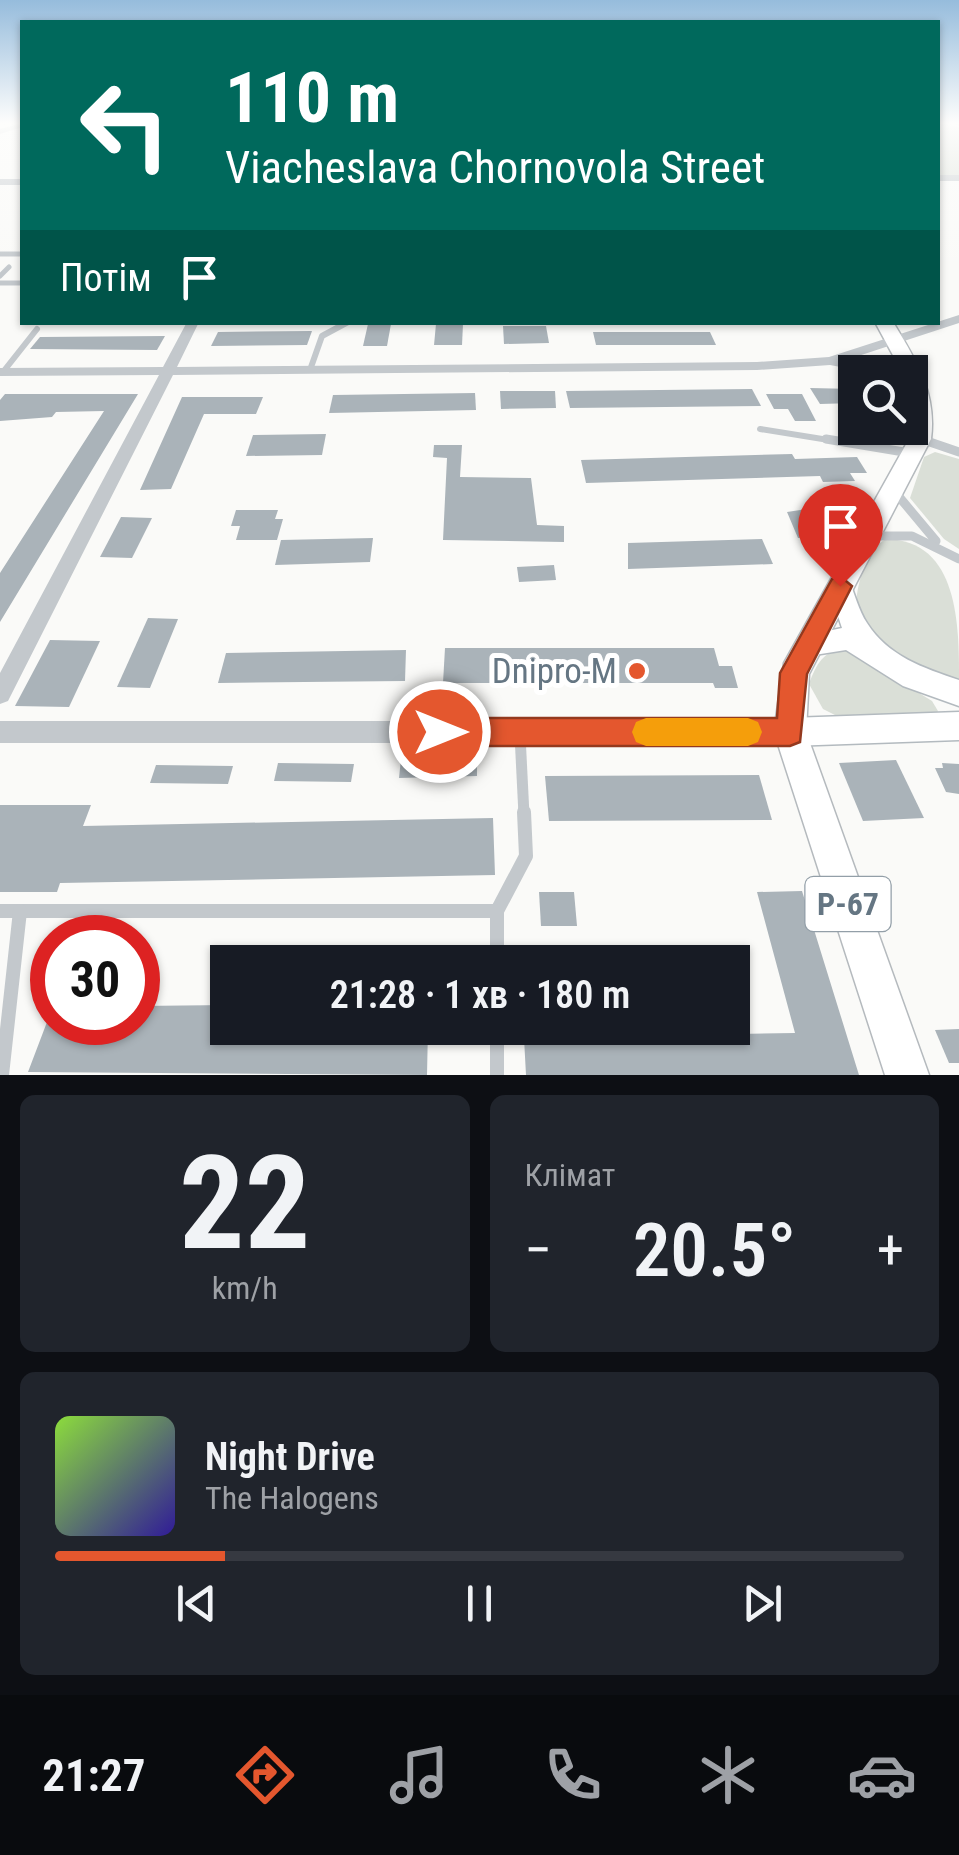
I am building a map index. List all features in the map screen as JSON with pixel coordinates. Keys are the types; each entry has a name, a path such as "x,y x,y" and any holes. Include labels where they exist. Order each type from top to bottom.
{"main road":[{"path":"886,325 903,355"},
{"name":"Р-67","path":"907,1075 790,732 794,673 916,446"},
{"path":"840,586 856,628 871,648"},
{"path":"808,645 848,638 871,648 912,677 959,693"},
{"path":"790,732 956,724"}],"street":[{"path":"830,361 959,319"},
{"path":"0,694 191,325"},
{"path":"2,372 602,369 838,363"},
{"path":"0,732 790,732"}],"lane":[{"path":"0,279 8,267"},
{"path":"310,370 322,336 342,325"},
{"path":"2,372 37,329"},
{"path":"760,429 959,452"},
{"path":"893,488 912,517 959,559"},
{"path":"866,537 912,536 941,546"},
{"path":"497,945 497,911 526,856 520,732"},
{"path":"2,1075 20,910"},
{"path":"0,911 497,911"},
{"path":"497,1045 497,1075"}],"shaded area":[{"path":"940,173 959,173 959,177 940,177"},
{"path":"935,452 959,459 959,549 944,539 910,498 924,457"},
{"path":"886,539 910,543 928,554 941,570 955,612 959,680 927,672 899,657 875,635 856,607 864,569 873,551"},
{"path":"846,648 932,701 938,711 935,716 837,716 823,709 809,684 826,655"}],"building":[{"path":"368,325 391,325 387,346 363,346"},
{"path":"436,325 463,325 462,345 434,345"},
{"path":"503,326 546,326 549,343 504,344"},
{"path":"312,331 307,345 211,346 218,332"},
{"path":"593,332 710,332 716,345 596,345"},
{"path":"165,336 157,350 30,349 40,337"},
{"path":"810,388 838,389 838,403 820,404"},
{"path":"752,389 761,406 570,408 566,391"},
{"path":"500,391 555,391 556,408 501,409"},
{"path":"475,393 476,410 329,413 333,395"},
{"path":"5,394 138,394 0,622 0,573 104,411 56,412 52,417 0,421 0,400"},
{"path":"766,394 802,394 816,421 795,421 788,409 774,409"},
{"path":"182,397 263,397 256,414 204,414 171,489 140,490"},
{"path":"326,434 322,455 246,456 253,435"},
{"path":"434,445 462,445 460,477 531,478 537,525 564,526 564,542 443,540 447,458 433,457"},
{"path":"792,454 795,459 857,457 867,473 850,473 855,481 823,482 820,476 586,483 581,460"},
{"path":"807,509 833,515 829,527 836,536 798,538 787,512"},
{"path":"236,510 278,510 275,519 283,519 277,540 236,540 240,526 231,526"},
{"path":"121,517 152,518 132,558 100,557"},
{"path":"373,538 370,562 275,565 281,540"},
{"path":"762,539 773,564 628,569 628,543"},
{"path":"554,565 556,580 519,582 517,567"},
{"path":"148,618 178,619 150,688 117,687"},
{"path":"50,640 100,641 69,707 15,706"},
{"path":"445,648 714,648 719,666 732,666 738,688 715,688 713,683 443,683"},
{"path":"406,650 405,681 218,683 226,653"},
{"path":"477,757 477,776 399,778 401,759"},
{"path":"896,760 924,818 863,821 839,763"},
{"path":"278,763 354,764 351,782 274,781"},
{"path":"942,763 959,764 959,794 946,792 935,768 943,768"},
{"path":"156,765 233,766 228,784 150,783"},
{"path":"759,775 772,820 549,821 545,776"},
{"path":"0,805 91,805 83,826 493,818 495,875 60,883 57,892 0,892"},
{"path":"802,891 859,1075 526,1075 524,1045 750,1045 750,1034 795,1033 757,892"},
{"path":"539,892 574,892 577,926 541,926"},
{"path":"210,1005 210,1045 428,1045 427,1075 28,1072 38,1045 160,1045 160,1006"},
{"path":"959,1029 959,1063 949,1063 935,1030"}],"slow traffic":[{"path":"646,732 748,732"}],"place":[{"name":"Dnipro-M","path":"637,671"}],"route":[{"path":"440,732 790,732 794,673 840,586"}]}
